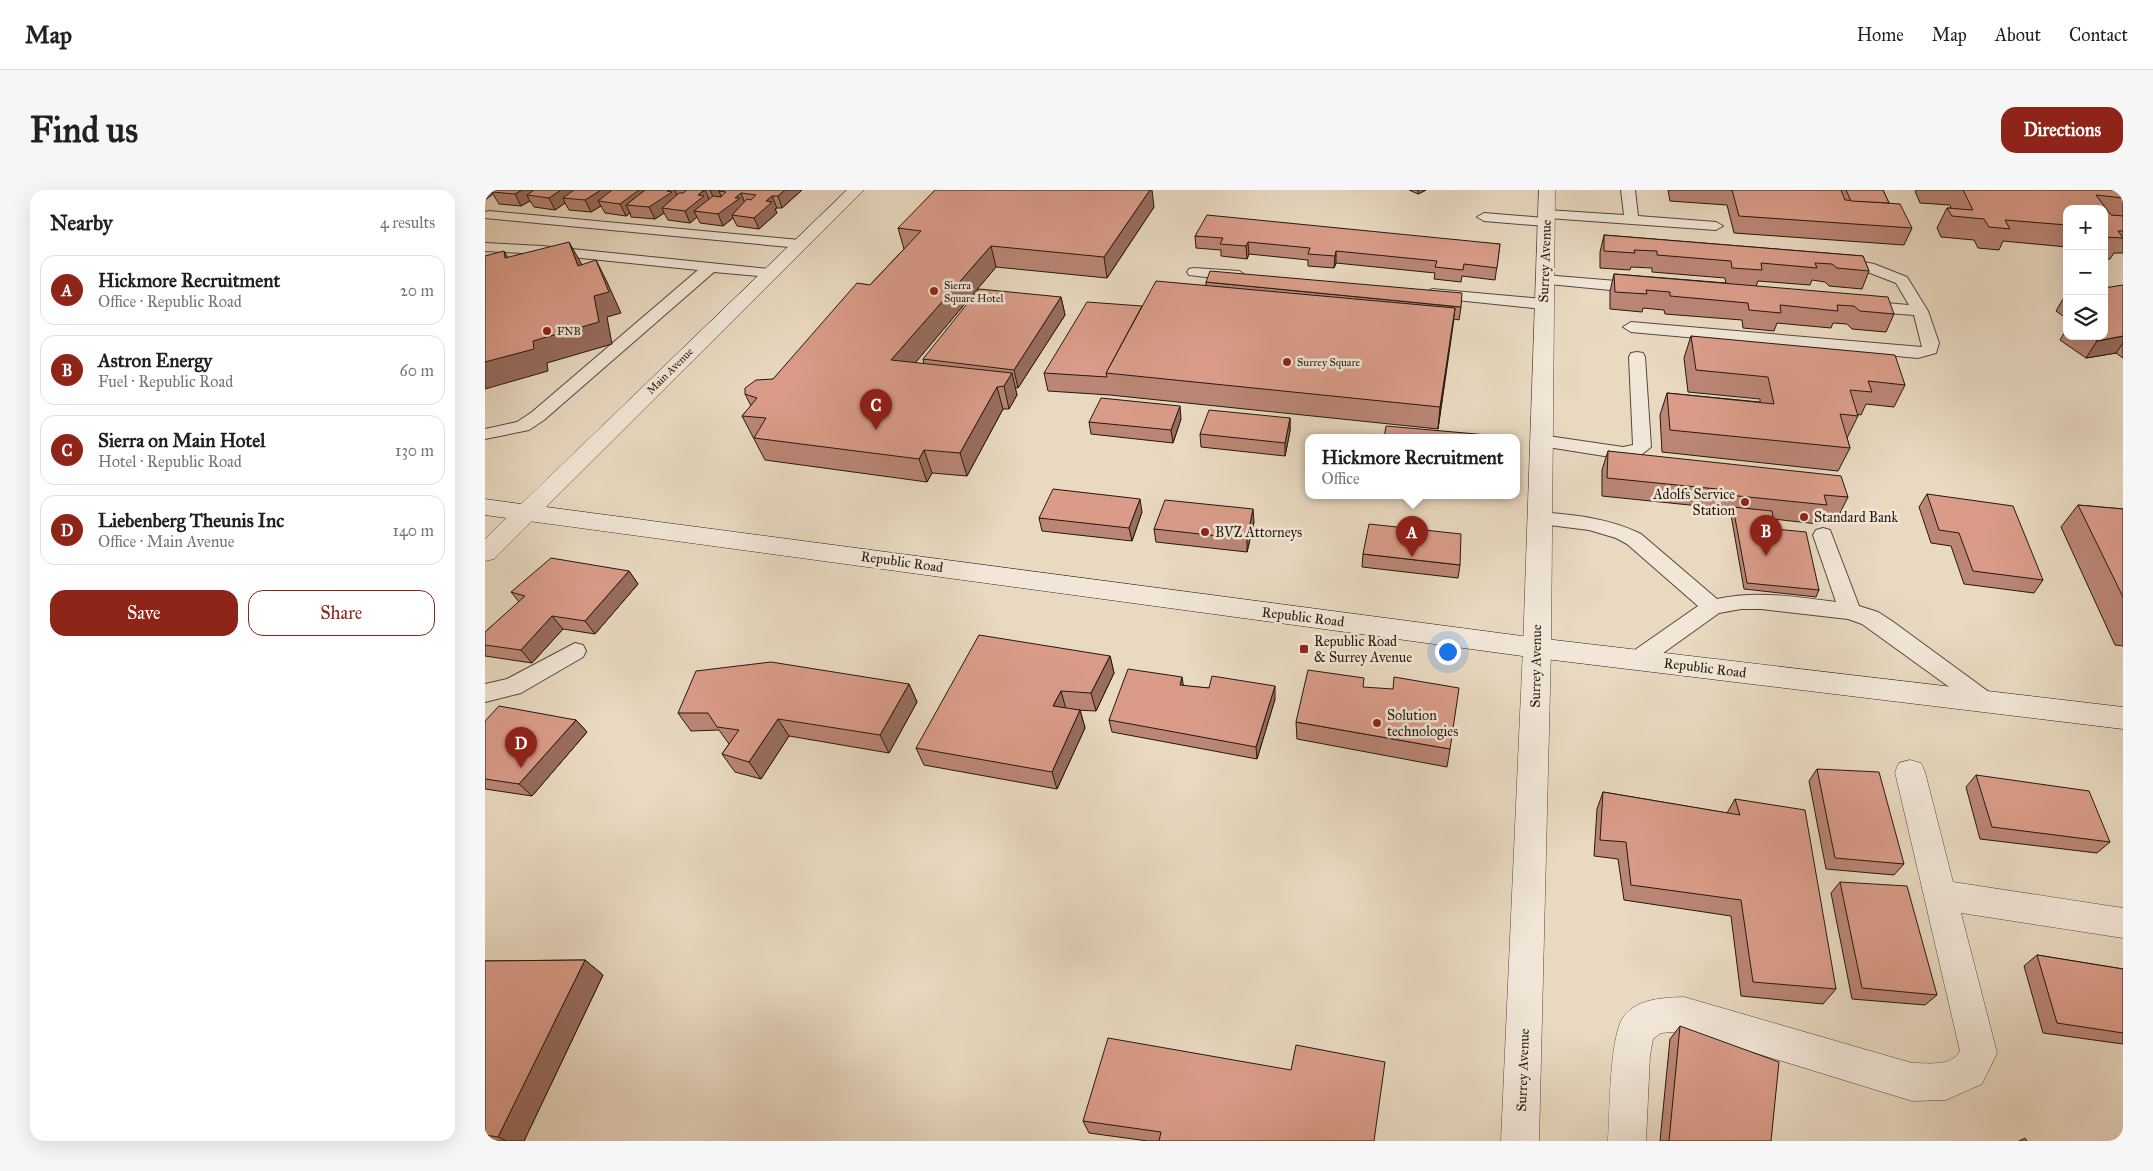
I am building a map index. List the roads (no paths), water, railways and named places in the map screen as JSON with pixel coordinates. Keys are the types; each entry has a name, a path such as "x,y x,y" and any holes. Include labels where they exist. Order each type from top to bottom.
{"street":[{"name":"Main Avenue","path":"485,553 856,190"},
{"name":"Surrey Avenue","path":"1520,1141 1541,518 1547,209"},
{"name":"Republic Road","path":"485,507 1537,648 2123,718"},
{"path":"1627,1141 1632,1055 1637,1029 1654,1016 1685,1014 1912,1082 1946,1081 1969,1071 1979,1053 1910,772"},
{"path":"1939,895 2123,923"}],"lane":[{"path":"1628,190 1631,220"},
{"path":"1484,217 1547,209 1631,220 1716,226"},
{"path":"489,215 800,244"},
{"path":"485,247 542,250 770,273"},
{"path":"1631,327 1918,353 1930,350 1931,343 1919,311 1902,280 1869,267 1827,260"},
{"path":"485,434 523,426 537,416 711,267"},
{"path":"1194,272 1253,277"},
{"path":"1421,293 1653,289"},
{"path":"1850,305 1919,311"},
{"path":"1541,441 1623,453 1635,451 1642,447 1637,357"},
{"path":"1541,518 1604,526 1621,532 1634,539 1713,607"},
{"path":"1823,535 1850,611"},
{"path":"1637,660 1713,607 1741,601 1761,601 1850,611 1870,618 1985,701"},
{"path":"485,693 513,687 575,651"}],"place":[{"name":"Sierra Square Hotel","path":"934,291"},
{"name":"FNB","path":"547,331"},
{"name":"Surrey Square","path":"1287,362"},
{"name":"Sierra on Main Hotel","path":"876,430"},
{"name":"Adolfs Service Station","path":"1745,502"},
{"name":"Standard Bank","path":"1804,517"},
{"name":"BVZ Attorneys","path":"1205,532"},
{"name":"Astron Energy","path":"1766,556"},
{"name":"Hickmore Recruitment","path":"1412,557"},
{"name":"Republic Road & Surrey Avenue","path":"1304,649"},
{"name":"Solution technologies","path":"1377,723"},
{"name":"Liebenberg Theunis Inc","path":"521,768"}]}
